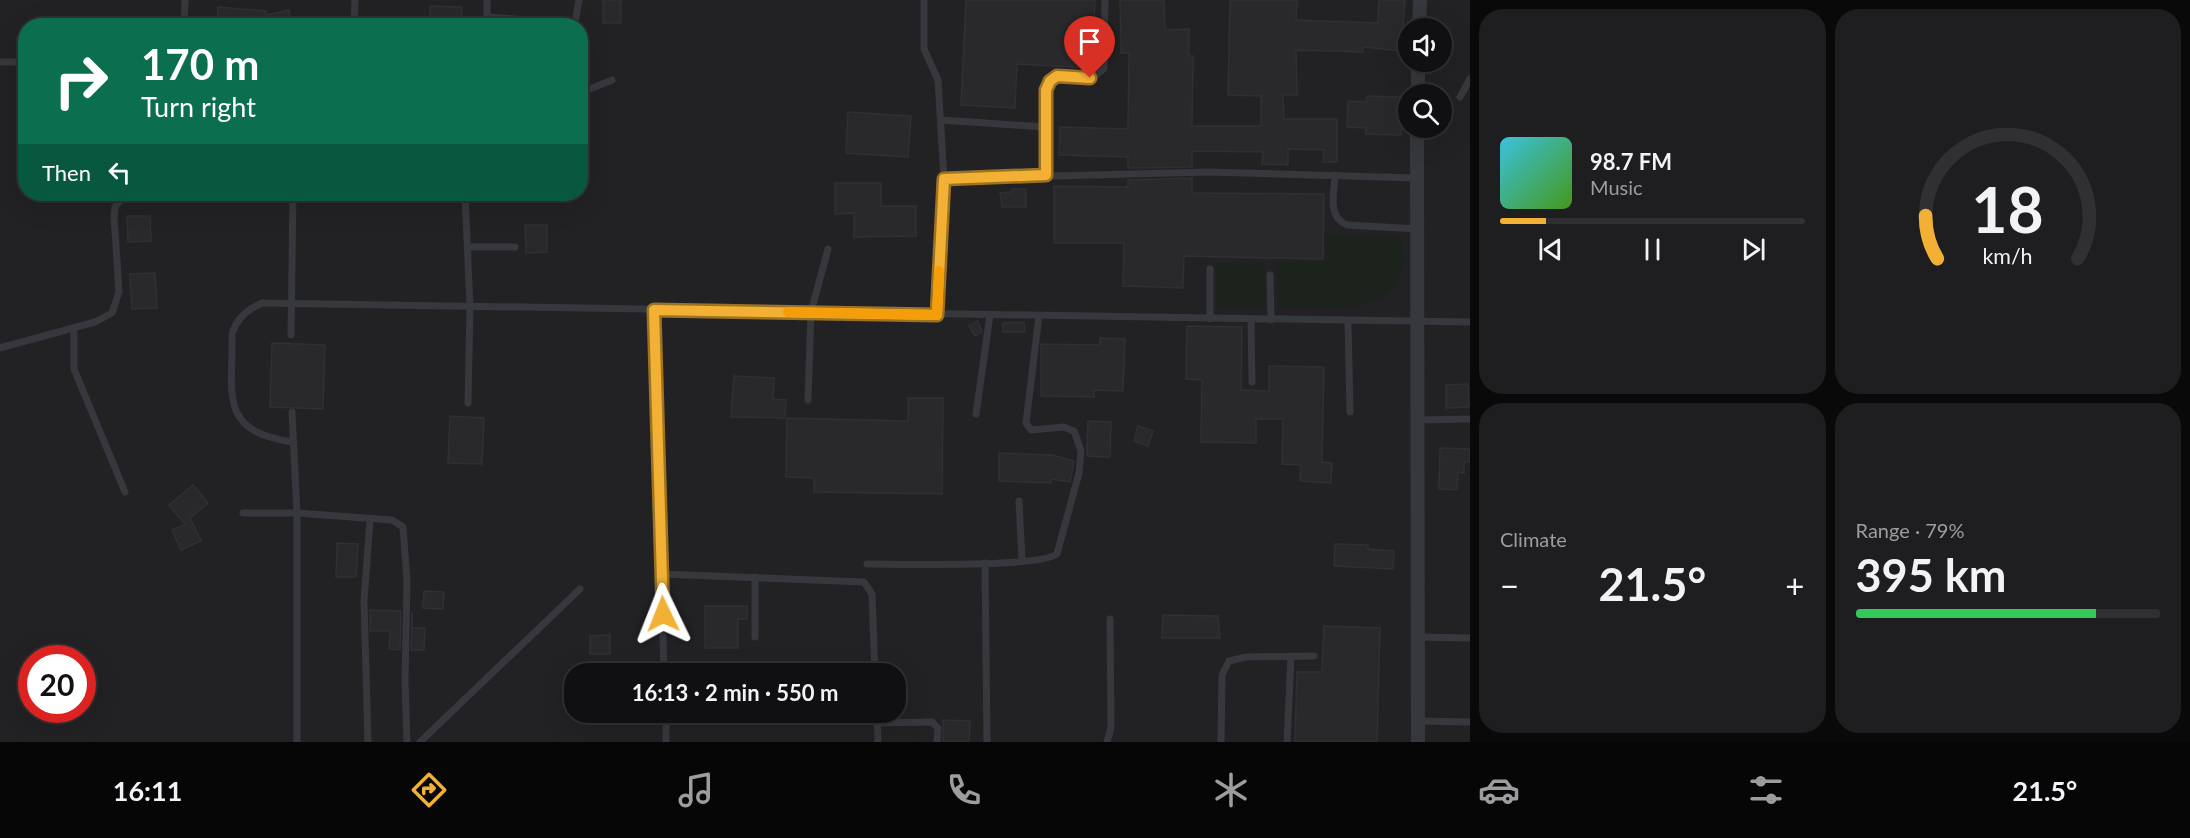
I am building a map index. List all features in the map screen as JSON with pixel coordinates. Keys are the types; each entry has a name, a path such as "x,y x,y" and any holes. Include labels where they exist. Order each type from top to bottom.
{"street":[{"path":"1419,18 1420,0"},
{"path":"1417,138 1419,742"}],"lane":[{"path":"184,18 185,0"},
{"path":"354,18 355,0"},
{"path":"487,0 487,18"},
{"path":"576,18 579,0"},
{"path":"924,0 924,49 938,80 944,179 937,315"},
{"path":"1046,175 1045,98 1050,81 1057,76 1090,78 1099,74 1104,68 1107,56 1105,0"},
{"path":"0,62 18,62"},
{"path":"1460,97 1470,79"},
{"path":"588,90 612,80"},
{"path":"941,120 1045,126"},
{"path":"944,179 1208,172 1416,178"},
{"path":"1335,176 1333,207 1334,216 1339,222 1347,225 1418,229"},
{"path":"0,348 105,318 117,305 119,292 114,216 115,207 120,201"},
{"path":"291,335 293,201"},
{"path":"465,201 470,307 468,403"},
{"path":"468,248 515,247"},
{"path":"808,400 811,312 828,249"},
{"path":"1210,269 1210,319"},
{"path":"1270,275 1271,320"},
{"path":"293,442 268,439 248,429 237,417 233,401 232,334 243,314 262,303 1348,322 1470,322"},
{"path":"654,310 664,663"},
{"path":"976,414 990,315"},
{"path":"867,564 1022,561 1051,558 1060,548 1079,473 1082,451 1074,431 1064,427 1030,430 1026,423 1039,316"},
{"path":"1251,320 1252,382"},
{"path":"1348,322 1350,412"},
{"path":"74,328 74,369 125,492"},
{"path":"292,412 297,513 297,742"},
{"path":"1418,420 1470,419"},
{"path":"1019,501 1022,561"},
{"path":"243,513 297,513 399,522 405,534 407,742"},
{"path":"368,742 364,601 370,520"},
{"path":"985,563 987,742"},
{"path":"662,574 850,580 868,584 872,594 875,663"},
{"path":"755,577 756,637"},
{"path":"420,742 580,589"},
{"path":"1107,742 1111,728 1110,619"},
{"path":"1417,637 1470,638"},
{"path":"1287,742 1291,656"},
{"path":"1221,742 1222,675 1229,662 1246,657 1314,656"},
{"path":"1418,721 1470,722"},
{"path":"906,722 932,722 938,728 937,742"},
{"path":"666,723 666,742"},
{"path":"877,723 878,742"}],"shaded area":[{"path":"0,0 1470,0 1470,742 0,742"},
{"path":"1326,234 1402,239 1401,276 1393,289 1380,298 1347,306 1278,307 1277,262 1325,262"},
{"path":"1216,263 1266,264 1266,306 1216,306"}],"building":[{"path":"603,0 621,0 621,23 603,23"},
{"path":"966,0 1095,0 1092,68 1017,64 1015,108 961,105"},
{"path":"1120,0 1164,0 1165,30 1189,29 1189,56 1193,56 1192,126 1261,126 1261,96 1228,95 1230,0 1297,0 1296,20 1378,23 1379,0 1405,0 1404,18 1398,18 1398,51 1363,47 1363,52 1296,50 1297,95 1283,95 1284,119 1337,119 1337,162 1323,162 1324,150 1288,149 1288,165 1262,164 1263,152 1192,151 1192,167 1128,168 1128,157 1059,155 1060,127 1128,129 1129,53 1121,53"},
{"path":"430,6 462,7 461,18 430,18"},
{"path":"218,7 266,11 266,15 289,10 290,18 217,18"},
{"path":"1367,96 1398,97 1398,135 1366,134 1366,128 1347,127 1348,101 1366,102"},
{"path":"848,112 911,116 908,157 846,153"},
{"path":"1192,178 1192,193 1324,194 1323,259 1184,256 1183,288 1123,286 1124,243 1054,243 1054,186 1128,187 1128,180"},
{"path":"835,183 881,183 881,206 916,206 916,236 854,237 854,213 835,214"},
{"path":"1012,189 1026,189 1026,207 1002,207 1000,193 1011,192"},
{"path":"127,216 150,216 151,241 128,242"},
{"path":"525,225 547,225 547,252 526,253"},
{"path":"155,273 157,308 132,309 130,274"},
{"path":"978,321 982,332 975,336 969,326"},
{"path":"1024,322 1025,332 1003,332 1003,323"},
{"path":"1187,326 1242,327 1241,390 1269,391 1269,366 1324,367 1322,462 1332,463 1331,483 1300,481 1301,465 1282,464 1283,419 1256,419 1256,443 1201,442 1202,380 1186,379"},
{"path":"1100,338 1125,339 1123,391 1094,390 1094,397 1041,396 1041,344 1100,345"},
{"path":"272,343 325,345 323,409 270,407"},
{"path":"734,376 774,378 773,399 786,400 785,418 731,417"},
{"path":"1468,384 1469,407 1446,408 1446,385"},
{"path":"908,398 943,398 942,494 814,492 814,478 786,477 787,418 908,421"},
{"path":"450,416 484,418 482,464 448,463"},
{"path":"1088,421 1111,422 1110,457 1087,456"},
{"path":"1138,426 1153,431 1148,446 1134,441"},
{"path":"1440,448 1470,449 1470,462 1464,462 1464,473 1458,472 1457,490 1439,489"},
{"path":"999,453 1052,455 1074,461 1070,482 1052,479 1051,483 999,481"},
{"path":"193,485 208,503 190,518 201,541 181,550 172,530 185,524 169,505"},
{"path":"337,543 358,544 356,577 336,577"},
{"path":"1335,544 1368,545 1368,549 1394,551 1393,569 1334,566"},
{"path":"424,591 444,592 443,609 423,608"},
{"path":"705,606 747,606 747,619 738,619 738,648 705,648"},
{"path":"370,610 401,611 400,650 389,649 390,631 370,631"},
{"path":"412,611 412,628 425,628 424,650 411,650"},
{"path":"1163,615 1218,616 1220,638 1162,638"},
{"path":"1324,626 1380,628 1377,742 1295,742 1297,672 1322,672"},
{"path":"610,635 610,654 590,654 590,636"},
{"path":"943,720 970,721 969,742 943,742"}],"slow traffic":[{"path":"788,312 937,315 939,271"}],"route":[{"path":"663,614 654,310 937,315 944,179 1046,175 1045,98 1050,81 1057,76 1090,78"}]}
